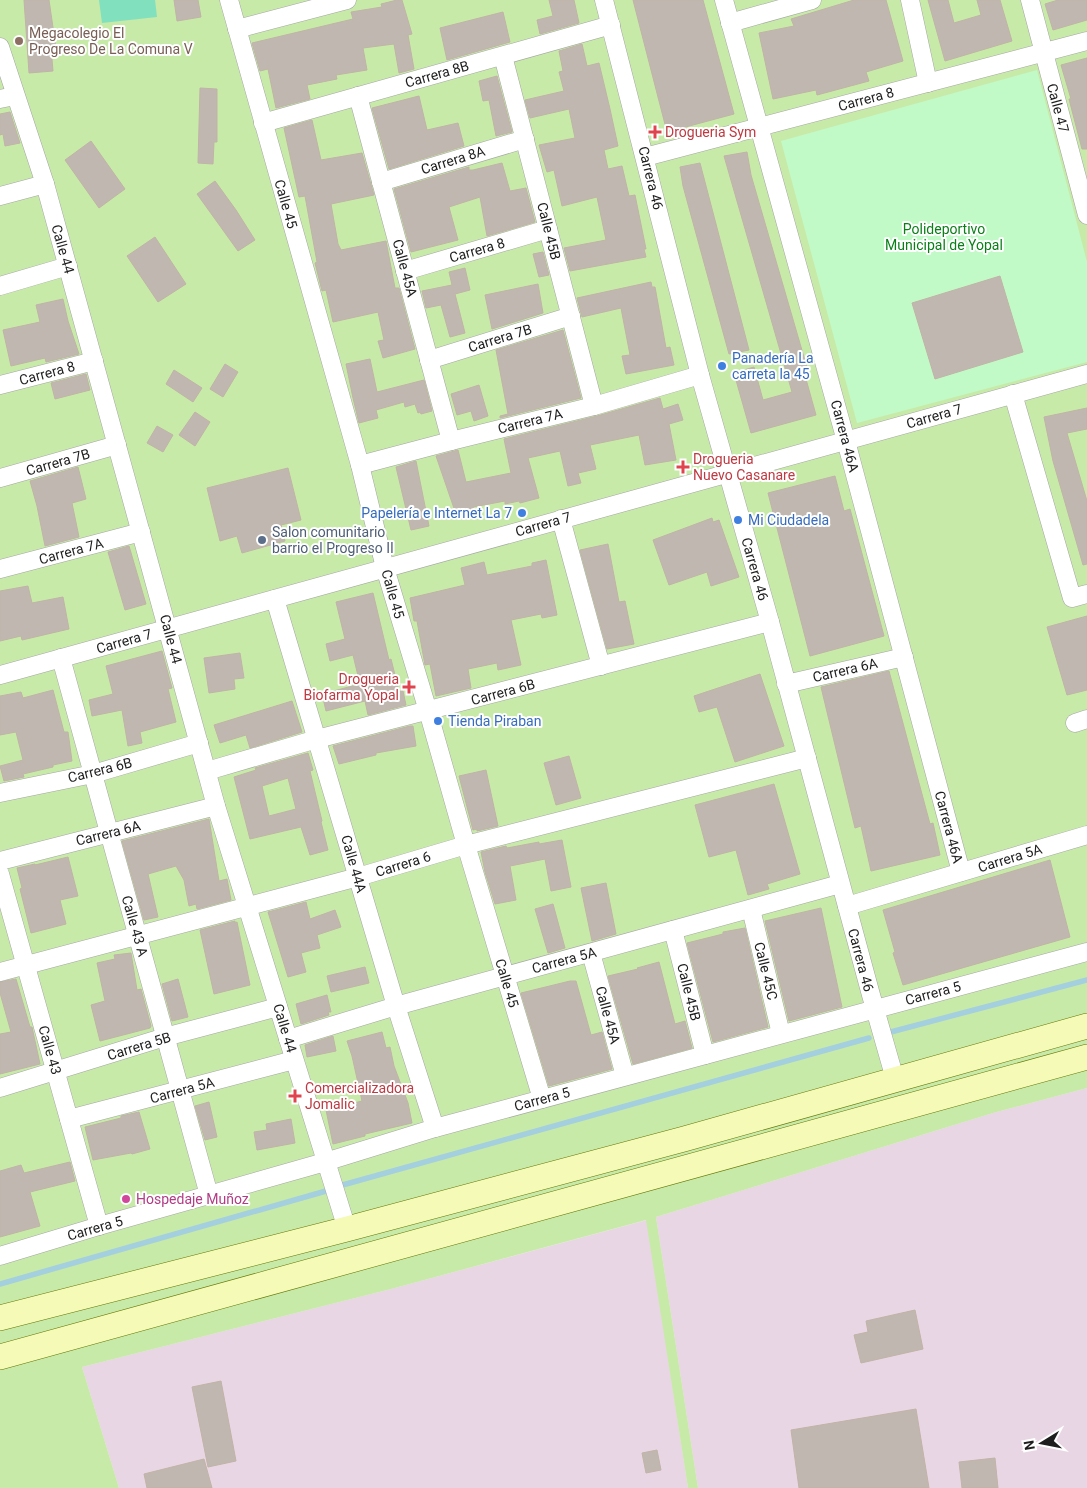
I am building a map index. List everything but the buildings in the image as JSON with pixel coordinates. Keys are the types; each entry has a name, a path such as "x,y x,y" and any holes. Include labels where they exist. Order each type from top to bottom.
{"main road":[{"path":"0,1318 347,1229 693,1136 1087,1026"},
{"path":"0,1357 1087,1057"}],"street":[{"name":"Calle 45","path":"229,0 360,466 385,568 542,1099"},
{"path":"237,29 347,0"},
{"name":"Carrera 46","path":"604,0 700,375 770,622 874,1009 895,1079"},
{"name":"Carrera 46A","path":"724,0 846,441 961,872"},
{"path":"730,22 812,0"},
{"path":"910,0 928,83"},
{"name":"Calle 47","path":"1030,0 1087,215"},
{"name":"Carrera 8B","path":"263,123 611,25"},
{"name":"Carrera 8","path":"645,157 1087,41"},
{"name":"Calle 44","path":"0,47 7,98 45,184 216,806 347,1229"},
{"name":"Calle 45B","path":"503,56 594,406"},
{"name":"Calle 45A","path":"358,96 451,441"},
{"name":"Carrera 8A","path":"381,182 525,139"},
{"path":"0,196 45,184"},
{"name":"Carrera 8","path":"405,272 548,229"},
{"path":"0,286 68,266"},
{"name":"Carrera 7B","path":"429,360 571,316"},
{"name":"Carrera 8","path":"0,385 94,360"},
{"name":"Carrera 7","path":"0,675 1087,374"},
{"name":"Carrera 7A","path":"360,466 451,441 594,406 700,375"},
{"path":"1012,394 1079,596"},
{"name":"Carrera 7B","path":"0,478 117,445"},
{"path":"561,519 602,666"},
{"name":"Carrera 7A","path":"0,570 141,532"},
{"name":"Calle 44A","path":"275,599 396,1006 435,1128"},
{"name":"Carrera 6B","path":"207,771 317,739 770,622"},
{"name":"Carrera 6A","path":"786,684 904,657"},
{"name":"Calle 43 A","path":"61,658 179,1090 210,1195"},
{"name":"Carrera 6B","path":"0,793 93,774 199,742"},
{"name":"Carrera 6","path":"0,972 358,877 466,845 806,758"},
{"name":"Carrera 6A","path":"0,861 216,806"},
{"name":"Carrera 5A","path":"847,906 1087,835"},
{"name":"Calle 43","path":"0,874 99,1226"},
{"name":"Carrera 5A","path":"288,1039 505,975 840,884"},
{"name":"Calle 45C","path":"751,909 781,1034"},
{"name":"Calle 45B","path":"673,930 705,1054"},
{"name":"Carrera 5","path":"0,1256 325,1162 435,1128 1087,952"},
{"name":"Calle 45A","path":"591,953 625,1076"},
{"name":"Carrera 5B","path":"0,1088 165,1037 278,1007"},
{"name":"Carrera 5A","path":"69,1119 294,1060"}],"shaded area":[{"path":"1087,1088 1087,1488 698,1488 656,1217 993,1113"},
{"path":"647,1220 688,1488 119,1488 82,1367 391,1289"}],"green space":[{"path":"0,0 1087,0 1087,1088 993,1113 656,1217 698,1488 688,1488 646,1220 391,1289 82,1367 119,1488 0,1488"},
{"path":"99,0 155,0 157,17 102,23"},
{"name":"Polideportivo Municipal de Yopal","path":"1037,70 1087,262 1087,362 857,423 781,141"}],"waterway":[{"path":"887,1033 1087,980"},
{"path":"339,1186 869,1038"},
{"path":"0,1284 326,1191"}],"place":[{"name":"Megacolegio El Progreso De La Comuna V","path":"19,41"},
{"name":"Drogueria Sym","path":"655,132"},
{"name":"Panadería La carreta la 45","path":"722,366"},
{"name":"Drogueria Nuevo Casanare","path":"683,467"},
{"name":"Papelería e Internet La 7","path":"522,513"},
{"name":"Mi Ciudadela","path":"738,520"},
{"name":"Salon comunitario barrio el Progreso II","path":"262,540"},
{"name":"Drogueria Biofarma Yopal","path":"409,687"},
{"name":"Tienda Piraban","path":"438,721"},
{"name":"Comercializadora Jomalic","path":"295,1096"},
{"name":"Hospedaje Muñoz","path":"126,1199"}]}
